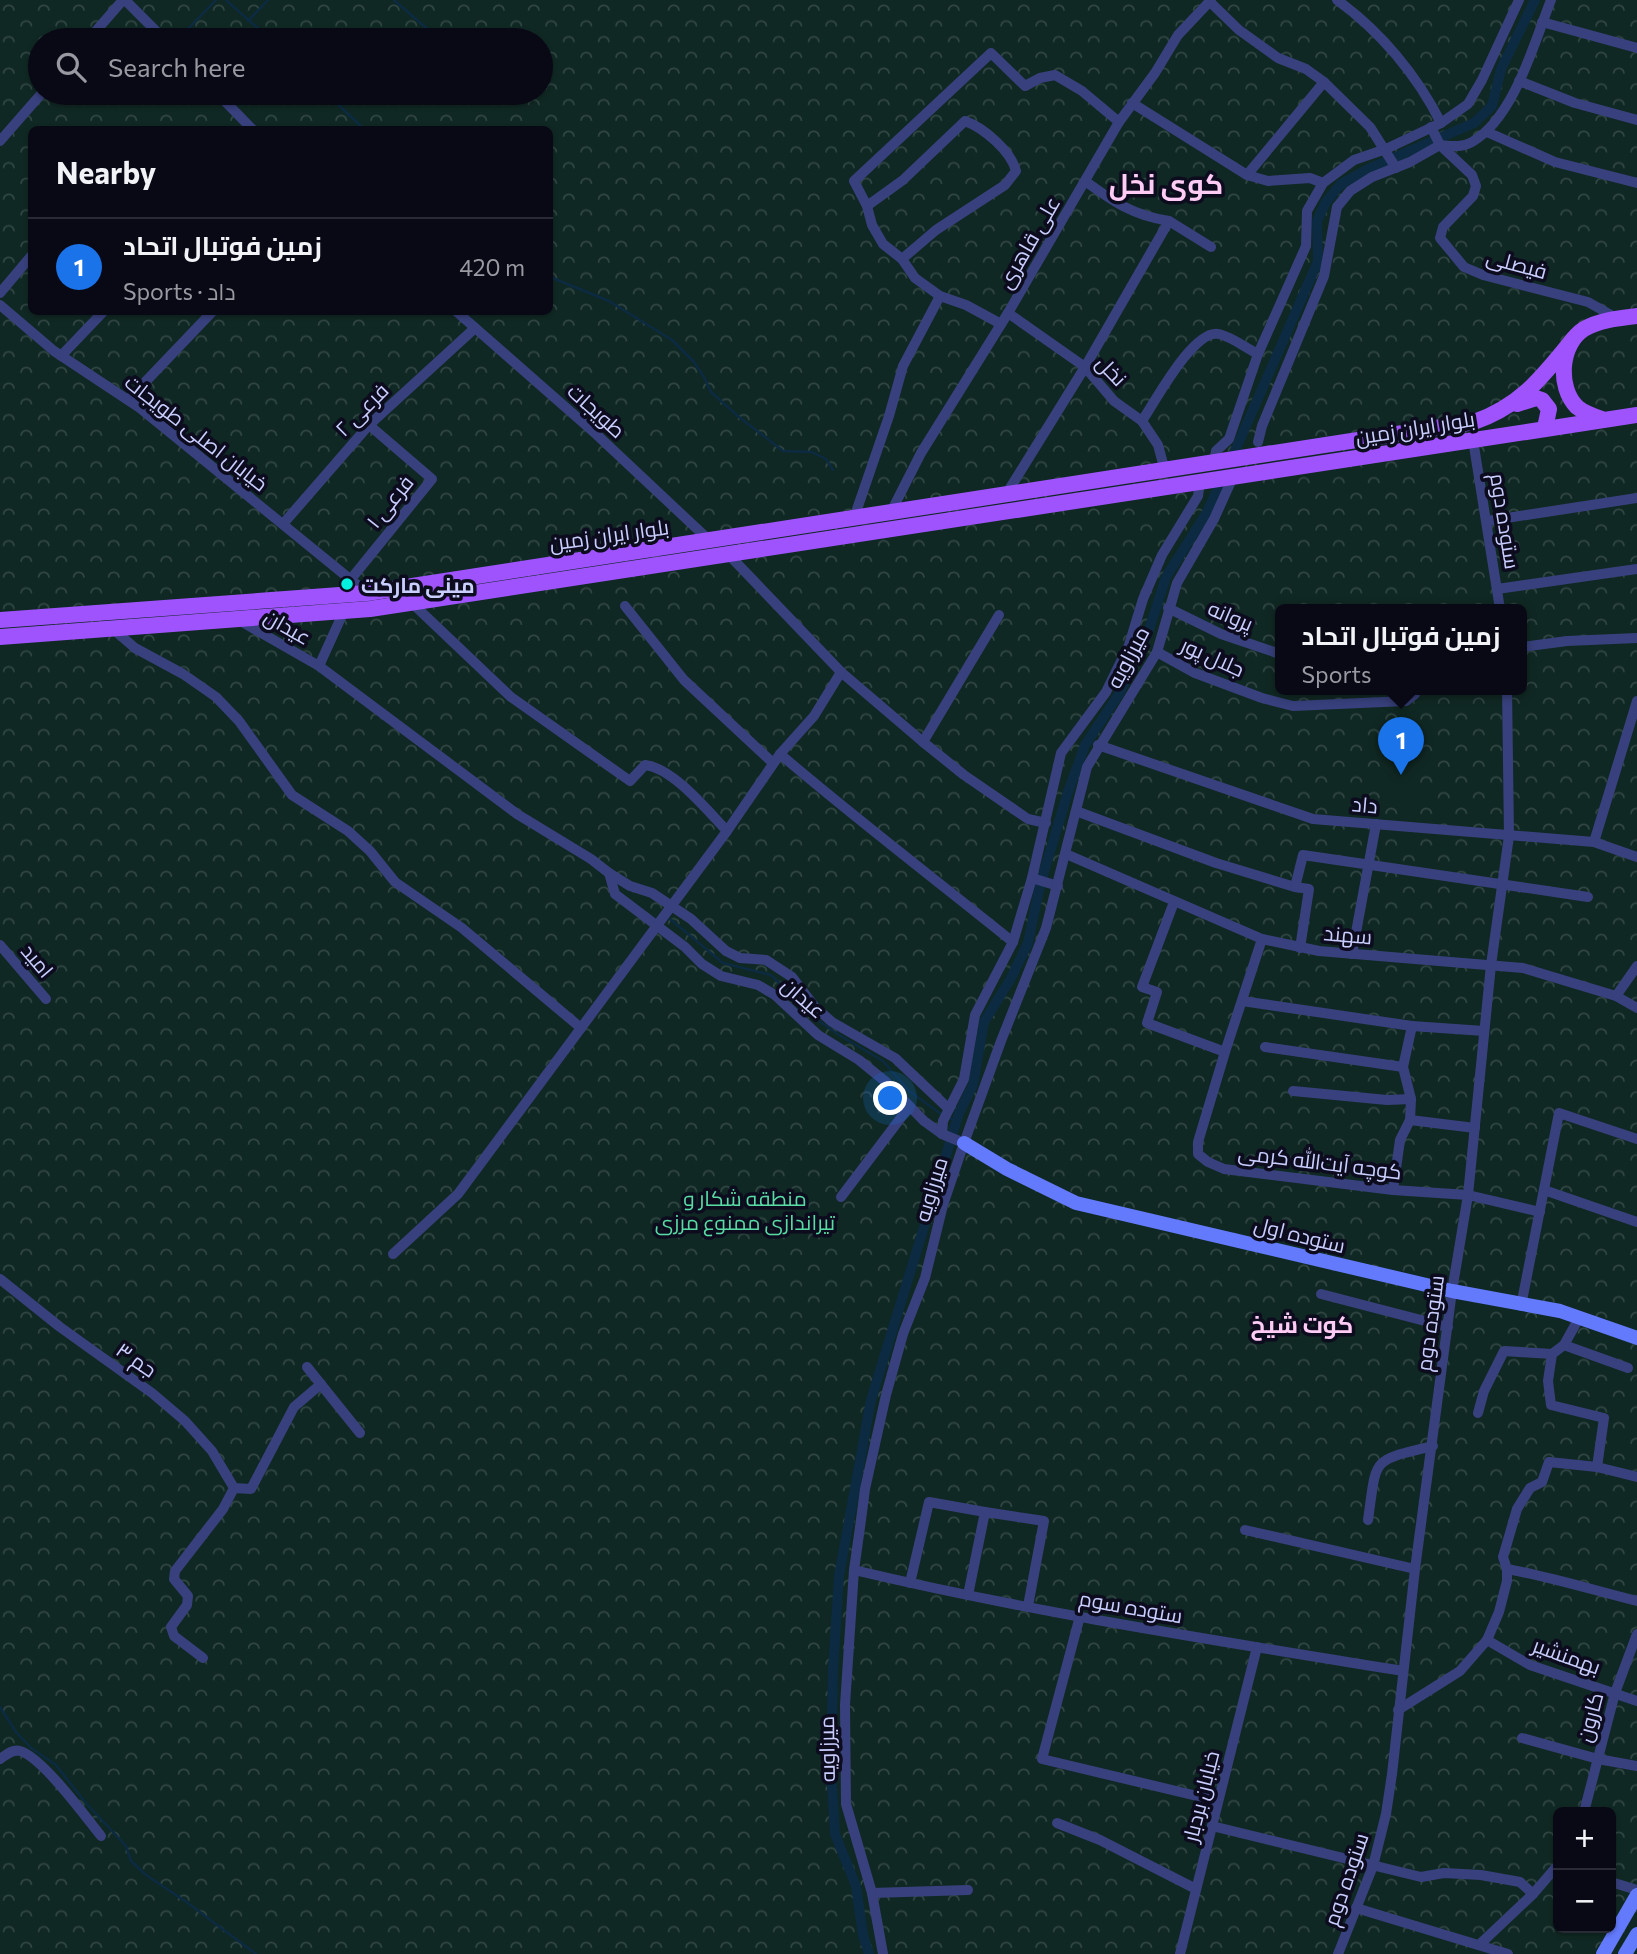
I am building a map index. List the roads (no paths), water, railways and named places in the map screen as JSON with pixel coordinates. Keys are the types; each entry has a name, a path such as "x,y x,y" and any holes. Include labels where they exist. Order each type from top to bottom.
{"main road":[{"path":"1604,419 1577,407 1567,389 1564,367 1574,338 1585,329 1618,318 1637,316"},
{"name":"بلوار ایران زمین","path":"0,620 367,593 1474,422 1507,408 1535,385 1574,338"},
{"path":"1507,408 1536,398 1542,400 1549,409 1545,428"},
{"name":"بلوار ایران زمین","path":"0,637 344,611 411,603 1637,415"}],"street":[{"path":"99,28 124,0 153,28"},
{"path":"1337,0 1360,17 1405,66 1431,103 1437,134 1458,147 1470,144 1487,132 1504,107 1519,81 1551,0"},
{"path":"1217,461 1216,451 1229,439 1258,354 1306,246 1307,211 1323,183 1354,160 1391,158 1410,162 1468,104 1519,0"},
{"path":"1210,1 1239,30 1279,58 1306,69 1324,82 1370,127 1391,158"},
{"name":"علی قاهری","path":"891,512 921,453 1009,313 1119,122 1155,74 1178,35 1210,1"},
{"path":"1542,22 1637,48"},
{"path":"1001,324 966,305 940,296 915,278 902,259 883,244 854,181 991,53 1025,86 1040,78 1055,75 1082,91 1119,122"},
{"path":"1519,81 1575,103 1637,120"},
{"path":"1247,175 1324,82"},
{"path":"1132,103 1247,175 1268,181 1310,178 1323,183"},
{"path":"0,141 32,105"},
{"path":"229,105 249,126"},
{"path":"867,206 903,180 965,121 975,124 1014,161 1016,171 1005,185 936,230 902,259"},
{"path":"1487,132 1555,162 1637,183"},
{"path":"1258,442 1262,426 1324,276 1337,207 1350,191 1372,177 1391,158 1437,134"},
{"name":"فیصلی","path":"1437,134 1472,175 1476,186 1473,196 1443,227 1440,238 1450,253 1464,267 1483,275 1588,302 1618,318"},
{"path":"1085,181 1120,207 1154,219 1169,221 1210,247"},
{"path":"1007,493 1084,368 1169,221"},
{"path":"0,293 28,260"},
{"path":"854,518 903,366 940,296"},
{"name":"خیابان اصلی طویجات","path":"0,305 61,356 128,400 367,593"},
{"name":"نخل","path":"1009,313 1084,368 1114,401 1142,421 1158,445 1165,471"},
{"path":"61,356 100,315"},
{"path":"128,400 209,315"},
{"name":"طویجات","path":"460,315 596,434 710,541"},
{"name":"فرعی ۲","path":"283,524 369,425 475,328"},
{"path":"1142,421 1177,366 1195,344 1206,336 1218,333 1258,354"},
{"name":"فرعی ۱","path":"351,579 432,479 369,425"},
{"name":"ستوده دوم","path":"1473,440 1499,604"},
{"name":"میرزاویه","path":"883,1954 872,1893 846,1804 845,1704 854,1570 865,1489 888,1388 903,1334 925,1278 962,1142 1046,928 1054,885 1066,854 1087,767 1157,652 1177,583 1233,477"},
{"path":"944,1135 946,1114 964,1079 975,1015 1013,942 1035,878 1060,753 1106,692 1129,645 1143,599 1162,555 1198,496 1204,481"},
{"path":"1486,521 1637,498"},
{"path":"729,555 841,672 923,742 964,775 1028,819 1046,823"},
{"path":"1497,589 1637,569"},
{"path":"411,603 510,697 630,781 645,765 654,766 689,791 727,831"},
{"path":"625,606 684,680 777,759 904,854 1013,942"},
{"name":"پروانه","path":"1168,608 1221,634 1275,652"},
{"name":"عیدان","path":"319,666 344,611"},
{"path":"923,742 999,615"},
{"name":"عیدان","path":"237,619 319,666 517,814 609,873 631,886 652,893 672,906 691,919 726,951 740,958 766,960 792,977 815,1007 832,1022 895,1058 946,1114"},
{"path":"113,629 135,648 183,674 216,697 239,721 292,795 348,831 370,851 395,882 462,928 582,1028"},
{"path":"1527,645 1637,638"},
{"name":"جلال پور","path":"1157,652 1195,673 1262,698 1293,706 1406,701 1414,695"},
{"path":"393,1254 458,1194 727,831 777,759 814,716 841,672"},
{"name":"ستوده دوم","path":"1338,1954 1373,1866 1386,1814 1415,1569 1452,1291 1468,1195 1491,965 1509,836 1507,695"},
{"path":"1594,842 1637,701"},
{"name":"داد","path":"1098,745 1313,819 1594,842 1637,857"},
{"path":"1076,811 1216,863 1309,889 1300,948"},
{"path":"1352,954 1377,824"},
{"name":"سهند","path":"1066,854 1262,939 1300,948 1352,954 1523,968 1616,996 1637,1008"},
{"path":"1295,887 1303,855 1588,897"},
{"name":"عیدان","path":"609,873 615,894 685,947 702,964 721,976 758,985 775,995 818,1035 859,1060 886,1082 909,1107 944,1135 962,1142"},
{"path":"1035,878 1054,885"},
{"path":"1174,902 1142,988 1157,992 1147,1023 1225,1052"},
{"name":"کوچه آیت‌الله کرمی","path":"1262,939 1198,1142 1198,1154 1224,1170 1393,1190 1468,1195 1540,1212"},
{"name":"امید","path":"0,944 46,999"},
{"path":"1616,996 1637,966"},
{"path":"1242,1001 1412,1026 1484,1031"},
{"path":"1393,1190 1400,1140 1410,1120 1411,1099 1403,1067 1412,1026"},
{"path":"1265,1046 1403,1067"},
{"path":"1293,1091 1387,1100 1411,1099"},
{"path":"841,1198 909,1107"},
{"path":"1521,1306 1559,1113 1637,1139"},
{"path":"1410,1120 1475,1128"},
{"name":"ستوده اول","path":"962,1142 1007,1169 1076,1203 1452,1291 1521,1306 1560,1311 1637,1338"},
{"path":"1544,1190 1637,1222"},
{"name":"جم ۳","path":"0,1279 60,1327 152,1393 185,1421 212,1451 234,1488"},
{"path":"1321,1294 1448,1327"},
{"path":"1478,1413 1484,1391 1504,1351 1552,1354 1564,1345 1579,1318"},
{"path":"1564,1345 1628,1368"},
{"path":"1552,1354 1548,1381 1551,1405 1604,1419 1597,1467"},
{"path":"307,1367 360,1433"},
{"path":"203,1658 174,1636 171,1627 187,1605 188,1597 174,1579 175,1571 223,1509 234,1488 251,1489 295,1407 321,1384"},
{"path":"1368,1520 1375,1471 1381,1462 1392,1456 1433,1446"},
{"path":"1398,1710 1460,1671 1487,1640 1499,1612 1507,1569 1503,1557 1517,1509 1530,1488 1542,1482 1549,1462 1597,1467 1637,1477"},
{"path":"910,1583 929,1502 1044,1521 1028,1606"},
{"path":"968,1595 985,1513"},
{"path":"1245,1530 1415,1569"},
{"path":"1507,1569 1550,1576 1579,1587 1637,1601"},
{"name":"ستوده سوم","path":"854,1570 1080,1616 1403,1671"},
{"path":"1080,1616 1042,1759 1218,1801"},
{"name":"کارون","path":"1585,1807 1615,1693 1637,1634"},
{"name":"بهمنشیر","path":"1487,1640 1530,1665 1637,1700"},
{"name":"خیابان بردبار","path":"1180,1954 1257,1647"},
{"path":"1521,1738 1598,1759 1637,1766"},
{"path":"0,1759 11,1751 18,1751 36,1759 102,1836"},
{"path":"1057,1824 1110,1845 1196,1889"},
{"path":"1212,1826 1421,1877 1444,1873 1481,1875 1520,1882 1533,1894"},
{"path":"1479,1945 1533,1894 1554,1870"},
{"path":"1603,1954 1637,1893 1616,1884"},
{"path":"872,1893 968,1890"},
{"path":"1356,1908 1508,1954"},
{"path":"1625,1954 1637,1934"}],"waterway":[{"path":"189,28 216,0"},
{"path":"226,0 258,28"},
{"path":"248,21 268,0"},
{"path":"394,0 426,28"},
{"path":"1231,460 1318,261 1317,221 1326,202 1341,184 1370,168 1474,123 1492,106 1501,69 1535,0"},
{"path":"339,105 361,126"},
{"path":"553,278 609,301 672,340 694,362 711,392 739,417 783,451 812,452 826,459 833,470"},
{"path":"869,1954 863,1935 856,1886 835,1834 831,1769 833,1670 839,1576 871,1400 959,1113 973,1085 984,1022 1011,978 1028,943 1040,885 1085,745 1119,694 1148,633 1166,577 1206,514 1223,477"},
{"path":"670,919 723,963 771,975 816,1019 883,1061 909,1091 941,1114"},
{"path":"947,1117 957,1121"},
{"path":"0,1707 16,1732 31,1748 56,1765 85,1802 126,1846 131,1861 146,1875 256,1954"}],"place":[{"name":"مینی مارکت","path":"347,584"},
{"name":"زمین فوتبال اتحاد","path":"1401,775"}],"district":[{"name":"کوی نخل","path":"1166,183"},
{"name":"کوت شیخ","path":"1302,1323"}],"park label":[{"name":"منطقه شکار و تیراندازی ممنوع مرزی","path":"745,1209"}]}
